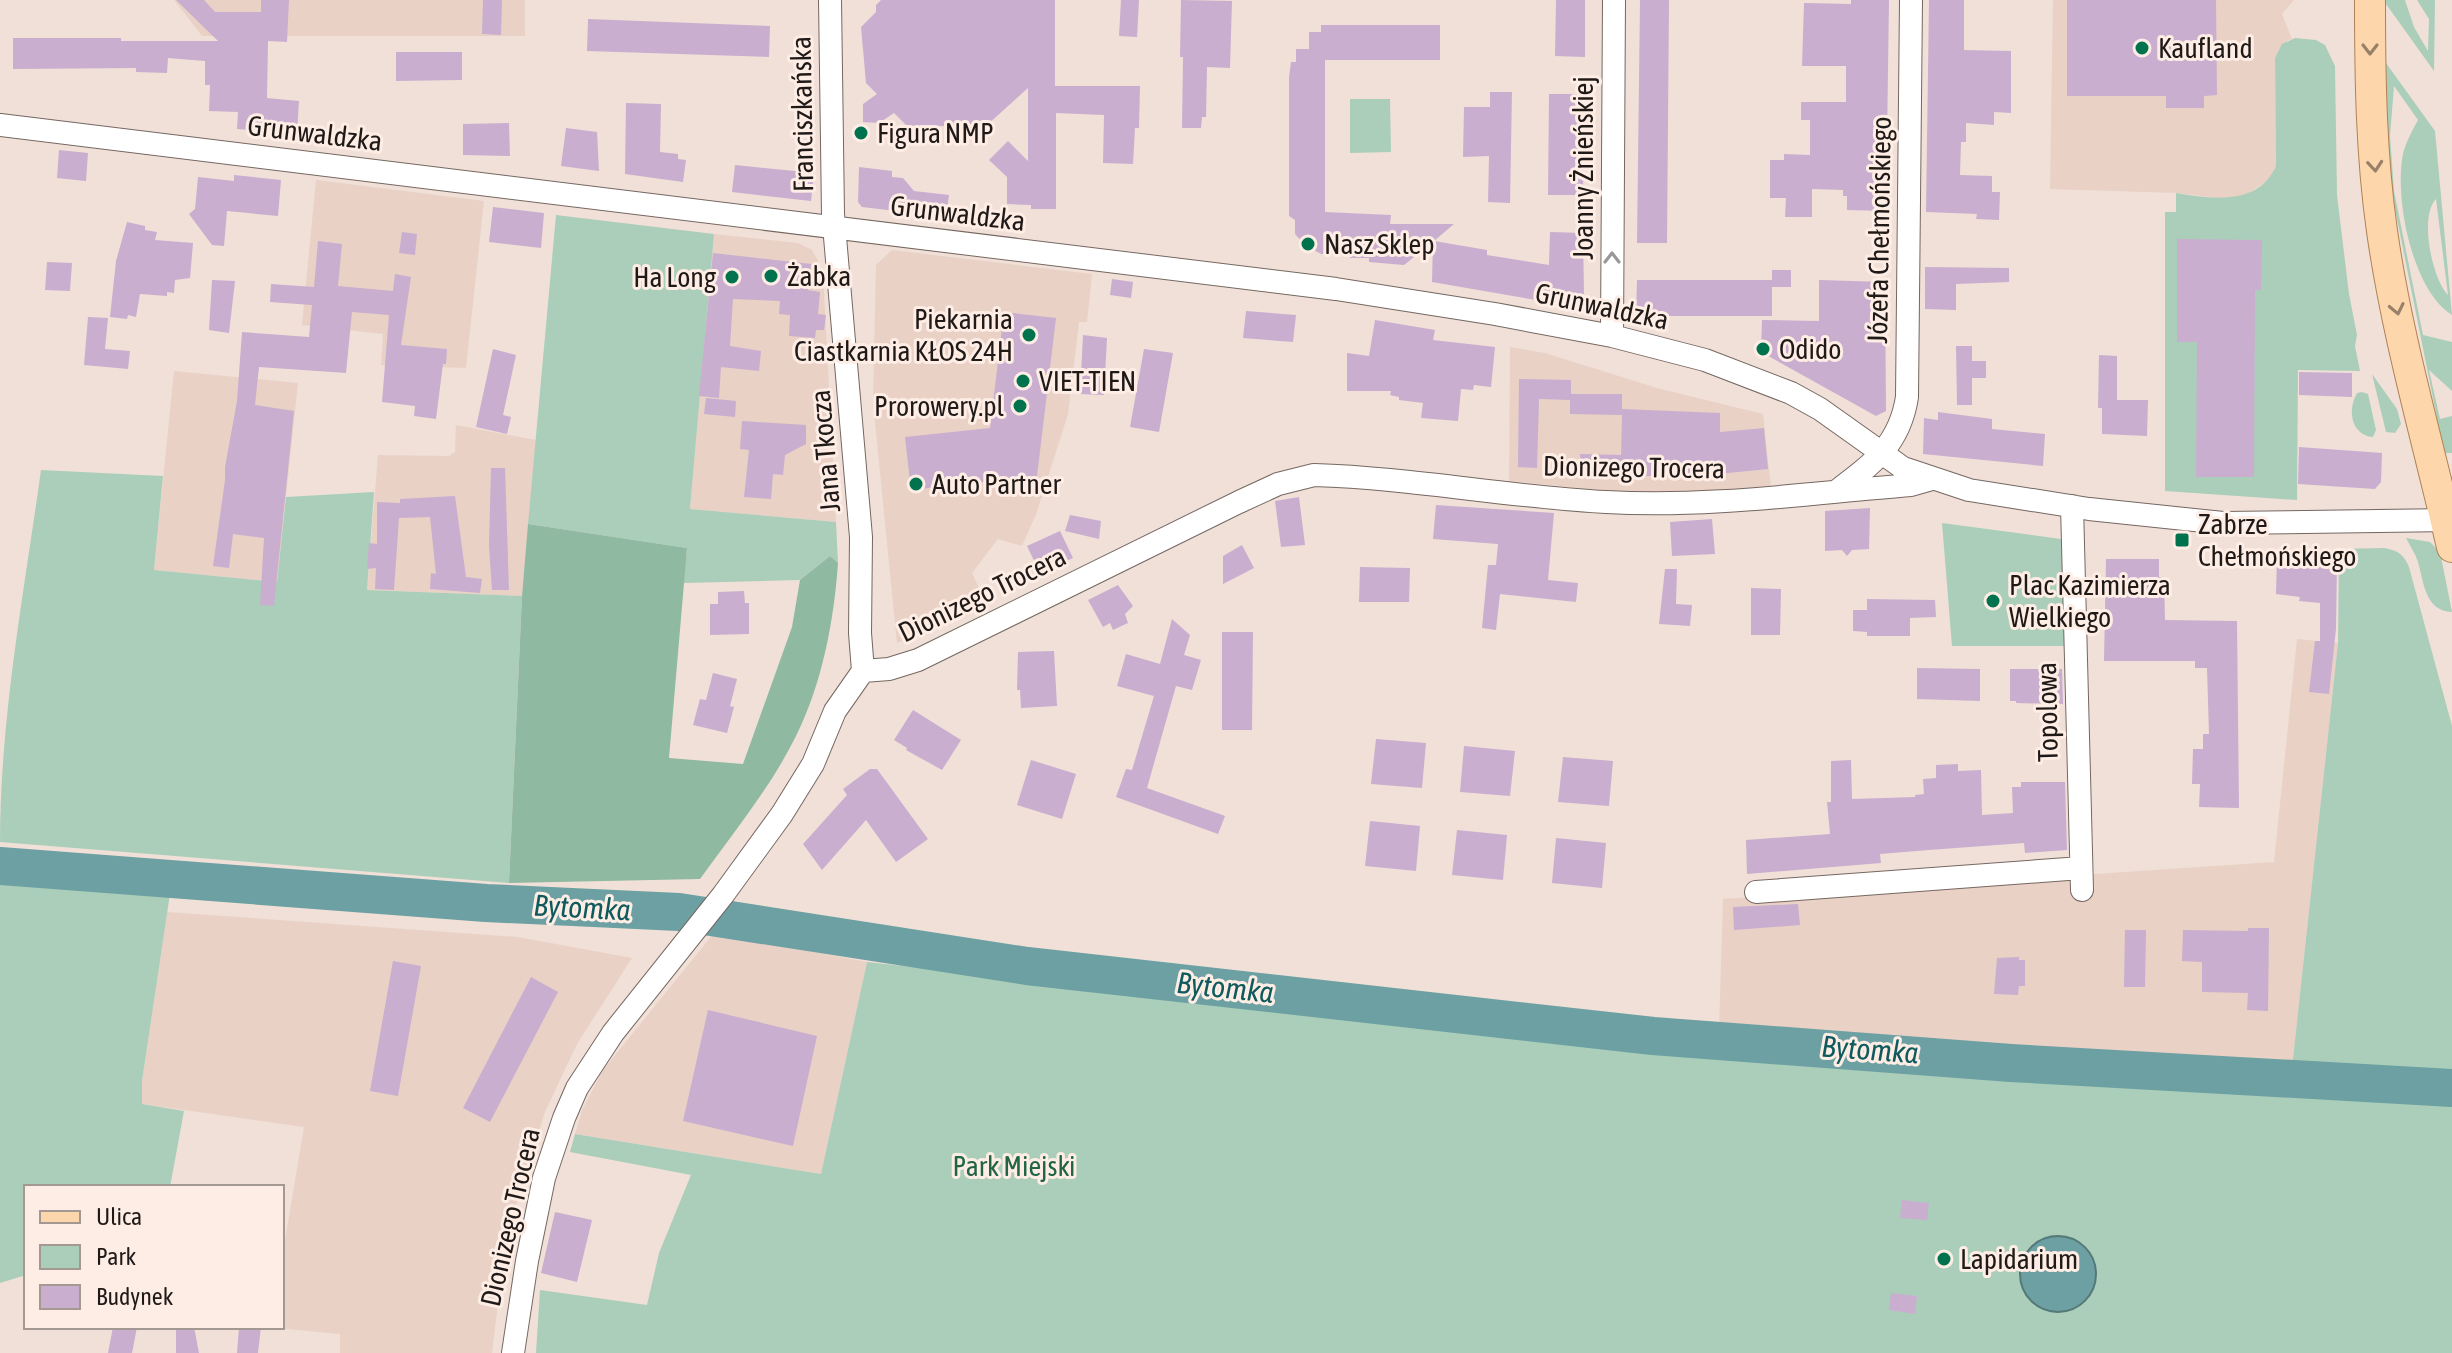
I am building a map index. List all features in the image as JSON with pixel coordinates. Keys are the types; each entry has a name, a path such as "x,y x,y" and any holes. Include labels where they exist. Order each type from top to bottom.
{"main road":[{"path":"2370,0 2370,99 2382,232 2401,330 2450,529"}],"street":[{"name":"Franciszkańska","path":"830,0 834,227"},
{"name":"Joanny Żnieńskiej","path":"1612,336 1614,0"},
{"name":"Józefa Chełmońskiego","path":"1881,453 1897,434 1904,418 1907,397 1911,0"},
{"name":"Grunwaldzka","path":"0,125 1336,289 1495,314 1612,336 1705,360 1791,393 1820,409 1903,468 1969,490 2072,506 2223,523 2450,529"},
{"name":"Jana Tkocza","path":"834,227 861,537 860,633 863,671"},
{"path":"1837,491 1881,453"},
{"name":"Dionizego Trocera","path":"513,1353 544,1178 564,1118 594,1058 723,895 782,814 813,764 835,711 863,671 889,669 918,660 1265,490 1314,475 1657,504 1911,485 1933,479"},
{"name":"Topolowa","path":"2072,506 2082,890"},
{"path":"1756,892 2081,868"}],"shaded area":[{"path":"174,0 525,0 525,36 202,36"},
{"path":"2053,0 2294,0 2282,14 2292,39 2275,58 2276,166 2270,179 2244,196 2226,199 2176,193 2050,189"},
{"path":"316,180 484,201 466,368 381,365 383,334 302,325"},
{"path":"714,234 798,243 812,250 818,261 824,291 836,522 690,509"},
{"path":"892,250 1092,274 1087,322 1079,322 1068,414 1037,512 1022,546 998,539 972,573 988,607 897,643 873,402 876,265"},
{"path":"1510,347 1545,353 1657,388 1763,414 1771,488 1706,493 1633,493 1509,481"},
{"path":"174,371 298,383 277,582 154,570"},
{"path":"456,425 536,440 522,596 367,590 378,455 449,456 455,452"},
{"path":"2297,639 2338,643 2292,1068 1719,1032 1723,899 2274,862"},
{"path":"167,912 518,937 632,958 577,1044 545,1112 506,1238 492,1353 340,1353 340,1334 284,1329 284,1250 304,1127 142,1104 142,1081"},
{"path":"714,933 867,962 821,1174 575,1134 582,1110 603,1070"}],"green space":[{"path":"2386,0 2405,0 2414,27 2428,51 2429,19 2417,0 2435,0 2434,71 2386,4"},
{"path":"2295,38 2316,40 2325,45 2335,66 2337,195 2360,371 2298,370 2297,500 2165,491 2165,212 2176,212 2176,193 2233,197 2258,188 2268,179 2276,166 2275,58 2282,44"},
{"path":"2386,63 2435,131 2452,315 2438,303 2426,285 2409,242 2401,194 2401,173 2404,150 2418,120 2394,86 2390,136 2394,191 2423,335 2452,342 2452,391 2429,370 2440,419 2452,416 2452,453 2444,453 2392,194","holes":["2436,199 2448,295 2437,276 2428,233 2428,219"]},
{"path":"1350,99 1390,99 1391,152 1350,153"},
{"path":"556,215 714,234 690,509 836,522 838,563 830,556 800,580 683,583 687,548 528,524"},
{"path":"2372,374 2397,409 2401,424 2395,433 2386,432"},
{"path":"2357,393 2368,394 2376,430 2373,437 2360,432 2353,421 2354,400"},
{"path":"41,470 163,476 154,570 277,582 286,497 374,492 367,590 522,596 509,883 0,842 8,702"},
{"path":"1942,523 2061,539 2065,646 1952,646"},
{"path":"528,524 687,548 669,758 743,764 792,627 800,580 830,556 838,563 825,652 805,716 775,773 700,879 509,883"},
{"path":"2406,538 2430,542 2440,552 2452,612 2436,607 2431,601 2417,559"},
{"path":"2384,548 2400,554 2409,567 2452,726 2452,1077 2292,1068 2338,643 2339,549"},
{"path":"0,875 171,887 142,1081 142,1104 184,1111 170,1185 24,1185 24,1276 0,1283"},
{"name":"Park Miejski","path":"867,962 1709,1054 2452,1103 2452,1353 536,1353 540,1290 647,1305 659,1253 691,1175 570,1152 575,1134 821,1174"}],"water":[{"path":"2058,1236 2072,1239 2085,1247 2093,1260 2096,1274 2093,1288 2085,1301 2072,1309 2058,1312 2044,1309 2031,1301 2023,1288 2020,1274 2023,1260 2031,1247 2044,1239"}],"building":[{"path":"176,0 204,0 215,12 261,12 261,0 289,0 287,42 268,41 267,98 299,101 297,134 237,129 238,112 209,111 210,85 205,85 205,61 168,58 167,73 136,72 136,68 13,69 13,38 218,41"},
{"path":"483,0 502,0 501,35 482,34"},
{"path":"881,0 1055,0 1055,86 1140,86 1139,128 1135,128 1133,164 1103,163 1104,115 1056,113 1056,209 1031,209 1031,205 1007,204 1007,177 989,160 1008,141 1028,161 1028,88 986,126 975,122 965,127 920,125 920,139 894,113 879,123 863,122 863,104 877,94 866,83 861,27 876,12 876,5"},
{"path":"1121,0 1139,0 1137,37 1119,36"},
{"path":"1181,0 1232,1 1230,68 1207,67 1206,117 1202,117 1201,128 1182,128"},
{"path":"1556,0 1585,0 1585,57 1555,56"},
{"path":"1640,0 1669,0 1667,243 1637,243"},
{"path":"1851,0 1889,0 1886,211 1847,210 1847,196 1843,196 1843,190 1812,189 1812,217 1785,217 1786,198 1770,198 1770,160 1784,160 1784,154 1810,155 1810,120 1801,120 1801,102 1846,102 1846,66 1802,66 1804,3 1851,4"},
{"path":"1929,0 1964,0 1964,50 2011,51 2011,113 1994,112 1994,125 1966,123 1966,142 1961,142 1960,175 1992,176 1992,192 2000,192 1999,220 1976,219 1977,214 1926,212"},
{"name":"Kaufland","path":"2067,0 2216,0 2217,95 2204,96 2204,108 2166,108 2166,96 2067,96"},
{"path":"588,19 770,26 769,57 587,51"},
{"path":"1321,25 1440,25 1440,60 1325,60 1325,212 1391,215 1390,224 1454,224 1434,241 1487,250 1487,255 1549,265 1550,232 1583,233 1584,294 1542,292 1542,301 1432,282 1433,242 1404,265 1369,262 1369,258 1350,258 1350,255 1321,254 1305,245 1295,234 1295,220 1289,216 1289,77 1291,62 1296,62 1296,49 1309,49 1309,32 1321,32"},
{"path":"396,52 462,52 462,80 396,81"},
{"path":"1490,92 1512,92 1510,203 1488,202 1489,156 1463,157 1464,107 1490,107"},
{"path":"1549,94 1584,94 1583,195 1548,195"},
{"path":"626,103 661,104 660,152 678,154 678,159 686,160 683,182 625,174"},
{"path":"509,123 510,156 463,155 463,124"},
{"path":"566,128 597,132 599,171 561,166"},
{"path":"59,150 88,153 86,181 57,178"},
{"path":"735,165 814,173 811,201 732,192"},
{"path":"859,167 892,171 892,177 903,178 914,191 949,195 946,217 862,207 858,202"},
{"path":"234,175 281,180 278,216 227,211 224,246 212,245 189,214 195,209 198,177 234,181"},
{"path":"493,207 544,213 541,248 489,242"},
{"path":"127,222 157,232 155,240 193,243 190,278 175,280 174,293 167,292 167,296 140,294 136,317 128,315 127,319 110,317 116,261"},
{"path":"402,232 417,234 415,255 399,253"},
{"path":"2177,239 2262,240 2261,290 2255,290 2254,477 2196,477 2197,342 2177,342"},
{"path":"318,241 342,244 338,286 393,291 395,274 411,277 401,345 447,349 446,364 443,364 436,419 414,416 415,406 382,402 389,315 352,312 346,373 259,367 255,405 294,411 274,606 260,605 264,538 233,534 229,568 213,566 237,401 242,332 309,337 312,305 270,302 271,284 314,287"},
{"path":"713,253 811,264 808,290 820,292 818,314 826,315 824,330 816,330 815,338 789,336 790,315 779,314 780,301 733,299 730,346 761,351 759,371 721,367 719,398 699,396"},
{"path":"47,262 72,263 70,291 45,290"},
{"path":"1925,267 2009,268 2009,282 1956,284 1956,310 1925,309"},
{"path":"1772,270 1791,270 1791,287 1772,287 1772,316 1636,316 1637,280 1772,280"},
{"path":"1112,279 1133,282 1131,298 1110,295"},
{"path":"212,280 235,281 229,333 209,330"},
{"path":"1819,280 1885,282 1886,411 1876,416 1761,352 1762,320 1819,321"},
{"path":"1246,311 1296,315 1293,342 1243,338"},
{"path":"1004,312 1056,318 1037,476 911,490 905,437 990,428"},
{"path":"88,317 108,318 105,349 130,351 128,369 84,365"},
{"path":"1375,320 1435,330 1433,340 1495,347 1491,387 1474,385 1473,390 1461,389 1458,421 1421,418 1423,403 1399,400 1399,397 1390,395 1391,391 1347,391 1347,353 1369,356"},
{"path":"1083,335 1107,338 1104,395 1080,394"},
{"path":"1956,346 1972,346 1972,361 1986,361 1986,378 1972,378 1972,405 1957,405"},
{"path":"493,349 516,355 503,415 511,417 507,434 476,427"},
{"path":"1144,349 1173,353 1159,432 1130,427"},
{"path":"2099,355 2117,356 2117,400 2148,400 2147,436 2102,434 2102,408 2098,408"},
{"path":"2299,372 2352,373 2352,397 2299,395"},
{"path":"1519,379 1571,380 1571,394 1622,394 1622,409 1720,413 1720,432 1764,428 1768,469 1718,474 1671,474 1671,477 1580,473 1580,454 1621,455 1622,415 1570,414 1570,400 1539,399 1537,468 1518,467"},
{"path":"706,398 736,401 735,417 704,414"},
{"path":"1938,412 1992,419 1992,429 2045,434 2043,466 1923,454 1924,418 1938,420"},
{"path":"742,421 806,425 806,444 785,455 783,475 773,474 771,499 744,497 749,450 740,449"},
{"path":"2299,447 2382,453 2381,482 2375,489 2298,484"},
{"path":"491,468 505,468 509,590 492,590 489,546"},
{"path":"455,496 466,577 482,579 480,593 430,589 431,573 436,574 430,517 399,518 394,590 375,589 376,568 367,569 369,543 377,544 377,502 400,503 400,499"},
{"path":"1299,497 1305,545 1281,547 1275,501"},
{"path":"1436,505 1554,513 1548,580 1578,583 1576,602 1500,594 1496,630 1482,628 1488,565 1496,565 1498,544 1433,539"},
{"path":"1870,508 1869,549 1852,550 1847,556 1842,550 1825,551 1825,511"},
{"path":"1070,515 1101,521 1099,539 1065,531"},
{"path":"1712,519 1715,554 1672,556 1670,522"},
{"path":"1060,531 1073,558 1040,573 1027,546"},
{"path":"1242,545 1254,568 1223,584 1223,556"},
{"path":"2277,556 2337,560 2336,629 2329,694 2309,692 2315,641 2320,641 2320,603 2276,594"},
{"path":"2106,559 2159,559 2159,577 2164,577 2165,620 2237,621 2239,808 2199,807 2200,784 2192,784 2193,749 2203,749 2203,734 2209,734 2207,668 2195,668 2195,661 2104,661"},
{"path":"1360,567 1410,568 1409,602 1359,602"},
{"path":"1665,569 1677,569 1676,604 1692,605 1690,626 1659,624"},
{"path":"1118,585 1133,606 1125,614 1128,623 1113,630 1110,623 1103,627 1088,600"},
{"path":"1751,588 1781,589 1780,635 1751,635"},
{"path":"744,591 745,603 749,603 749,634 710,635 710,604 718,604 718,592"},
{"path":"1867,599 1935,600 1936,617 1910,618 1910,636 1867,636 1867,632 1853,631 1853,610 1867,610"},
{"path":"1172,619 1190,635 1184,655 1201,660 1192,690 1176,686 1147,788 1225,816 1218,834 1116,797 1126,769 1132,770 1154,696 1117,686 1126,654 1160,664"},
{"path":"1222,632 1253,632 1252,730 1222,730"},
{"path":"1054,651 1057,706 1021,708 1020,690 1017,690 1018,652"},
{"path":"1917,668 1980,669 1980,701 1917,699"},
{"path":"2010,669 2062,669 2063,704 2010,701"},
{"path":"713,673 737,679 727,733 693,725 700,699 706,700"},
{"path":"913,710 961,740 942,770 894,740"},
{"path":"1376,739 1426,743 1422,788 1371,784"},
{"path":"1464,746 1515,751 1510,796 1460,792"},
{"path":"1563,757 1613,761 1609,806 1558,802"},
{"path":"1031,760 1076,774 1062,819 1017,805"},
{"path":"1851,760 1852,799 1924,794 1923,779 1936,778 1936,765 1958,764 1958,771 1981,770 1982,815 2013,813 2012,787 2021,787 2021,782 2065,782 2067,850 2025,853 2024,843 1929,850 1880,854 1881,863 1747,874 1746,840 1830,834 1827,802 1831,802 1831,761"},
{"path":"870,769 877,769 928,839 896,862 866,820 822,870 803,844 847,795 843,789"},
{"path":"1370,821 1420,826 1416,871 1365,866"},
{"path":"1457,830 1507,835 1503,880 1452,875"},
{"path":"1556,838 1606,843 1602,888 1552,883"},
{"path":"1798,904 1800,925 1734,930 1733,907"},
{"path":"2248,928 2269,928 2268,1011 2247,1010 2248,993 2202,992 2202,962 2182,961 2183,930 2248,931"},
{"path":"2125,930 2146,930 2145,987 2124,987"},
{"path":"2019,957 2019,960 2025,960 2025,986 2019,986 2018,995 1994,994 1997,958"},
{"path":"393,961 421,966 398,1096 370,1091"},
{"path":"531,977 558,992 490,1122 463,1108"},
{"path":"708,1010 817,1036 793,1146 683,1121"},
{"path":"1902,1200 1929,1203 1927,1220 1900,1218"},
{"path":"555,1212 592,1220 577,1282 541,1273"},
{"path":"1891,1293 1917,1296 1915,1314 1889,1310"},
{"path":"113,1329 137,1329 132,1353 108,1353"},
{"path":"176,1329 194,1329 199,1353 176,1353"},
{"path":"239,1329 261,1329 258,1353 237,1353"}],"waterway":[{"name":"Bytomka","path":"0,866 486,903 679,912 1027,966 1653,1036 2011,1063 2452,1088"}],"place":[{"name":"Kaufland","path":"2142,48"},
{"name":"Figura NMP","path":"861,133"},
{"name":"Nasz Sklep","path":"1308,244"},
{"name":"Żabka","path":"771,276"},
{"name":"Ha Long","path":"732,277"},
{"name":"Piekarnia Ciastkarnia KŁOS 24H","path":"1029,335"},
{"name":"Odido","path":"1763,349"},
{"name":"VIET-TIEN","path":"1023,381"},
{"name":"Prorowery.pl","path":"1020,406"},
{"name":"Auto Partner","path":"916,484"},
{"name":"Zabrze Chełmońskiego","path":"2182,540"},
{"name":"Plac Kazimierza Wielkiego","path":"1993,601"},
{"name":"Lapidarium","path":"1944,1259"}]}
